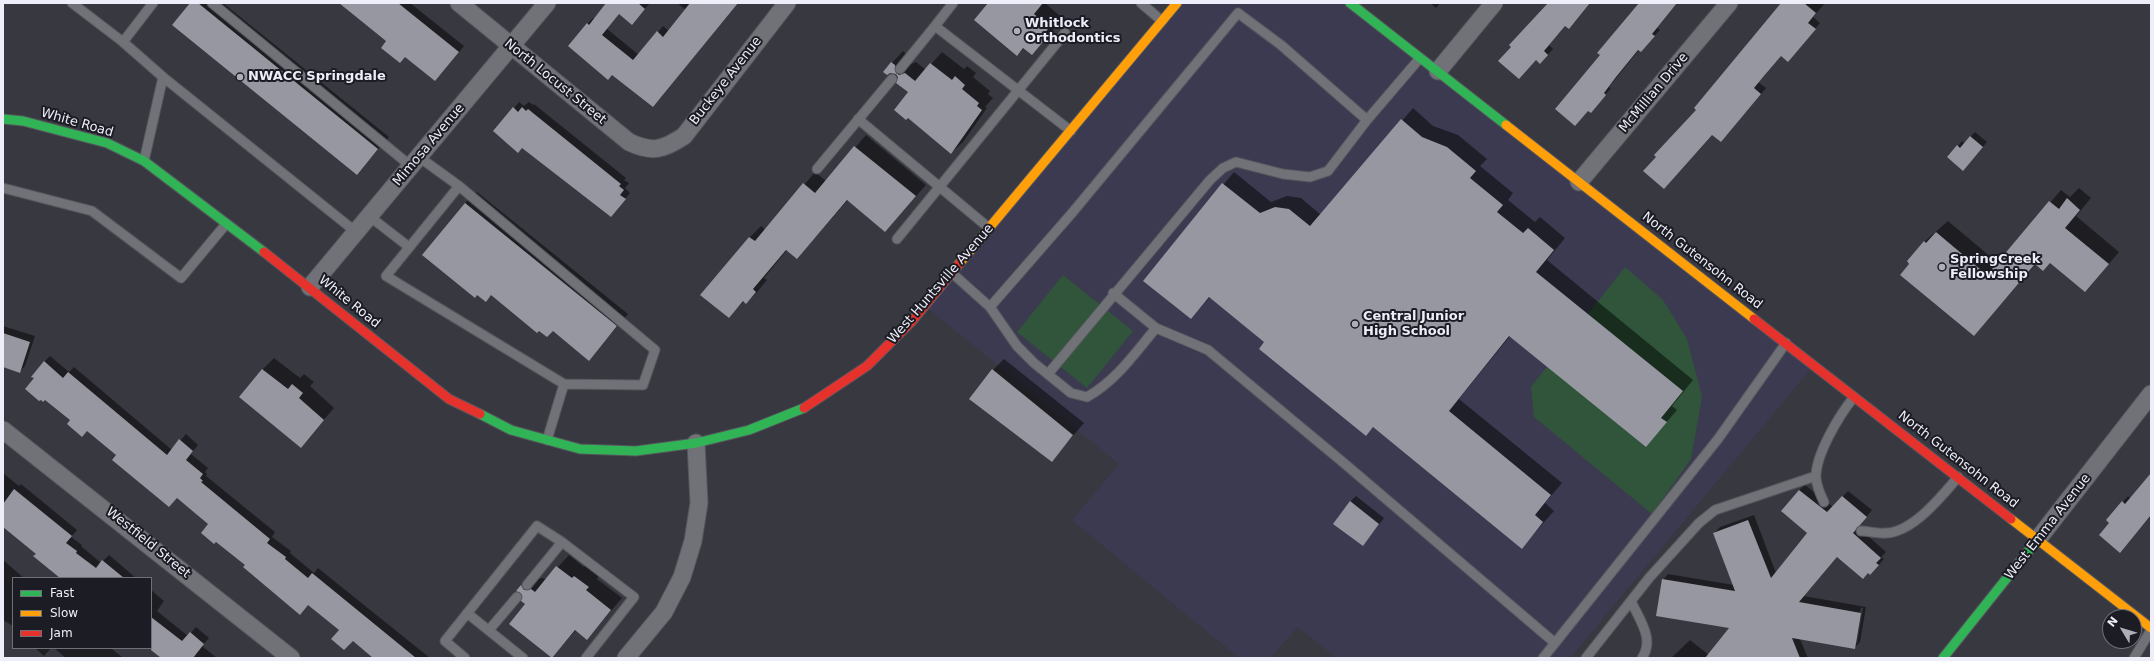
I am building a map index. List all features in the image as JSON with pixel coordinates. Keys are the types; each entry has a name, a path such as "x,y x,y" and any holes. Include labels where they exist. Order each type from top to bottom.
{"main road":[{"name":"West Huntsville Avenue","path":"696,443 749,430 810,405 867,366 912,321 1177,3"},
{"name":"North Gutensohn Road","path":"1350,3 2038,539 2151,629"},
{"name":"White Road","path":"3,119 23,121 107,143 144,162 310,287 449,399 511,430 580,449 636,451 696,443"},
{"name":"West Emma Avenue","path":"1943,658 2038,539"}],"street":[{"name":"North Locust Street","path":"459,3 629,142 643,148 657,149"},
{"name":"Mimosa Avenue","path":"310,287 547,3"},
{"name":"Buckeye Avenue","path":"657,149 670,145 684,136 787,3"},
{"path":"1438,71 1494,3"},
{"name":"McMillian Drive","path":"1579,182 1730,3"},
{"name":"West Emma Avenue","path":"2038,539 2151,394"},
{"name":"Westfield Street","path":"3,430 291,658"},
{"path":"626,658 664,612 682,577 693,541 699,504 696,443"}],"lane":[{"path":"72,3 123,42 163,77 356,232"},
{"path":"123,42 153,3"},
{"path":"212,3 415,162 459,186 655,350 643,385 564,384 386,276 459,186"},
{"path":"900,69 953,3"},
{"path":"1141,3 1162,21"},
{"path":"990,307 1072,213 1238,13 1281,45 1367,120"},
{"path":"935,26 1070,131"},
{"path":"897,238 1065,33"},
{"path":"1048,374 1113,293 1223,168 1236,162 1283,174 1310,177 1328,171 1367,120 1420,58"},
{"path":"144,162 163,77"},
{"path":"817,169 892,79"},
{"path":"858,119 990,228"},
{"path":"3,188 92,211 181,278 226,224"},
{"path":"369,216 409,247"},
{"path":"952,273 990,307 1017,346 1071,393 1086,397 1103,388 1112,380 1156,328"},
{"path":"1113,293 1156,328 1208,350 1345,464 1555,644"},
{"path":"1543,658 1718,439 1786,343"},
{"path":"547,440 564,384"},
{"path":"1824,502 1818,491 1816,476 1824,446 1840,415 1855,396"},
{"path":"1586,658 1631,601 1699,523 1715,510 1816,476"},
{"path":"1861,531 1886,534 1908,525 1934,506 1958,477"},
{"path":"465,658 445,641 537,526 562,542 634,598 586,658"},
{"path":"527,585 562,542"},
{"path":"489,630 517,597"},
{"path":"1631,601 1648,639 1647,650 1642,658"},
{"path":"467,614 489,630 522,658"},
{"path":"2134,658 2151,629"}],"shaded area":[{"name":"Central Junior High School","path":"1177,3 1350,3 1814,365 1570,658 1336,658 1298,627 1270,658 1239,658 1072,520 1119,464 925,306"}],"green space":[{"path":"1625,267 1663,300 1687,339 1702,397 1691,459 1652,514 1534,417 1531,387"},
{"path":"1063,275 1133,331 1087,388 1017,332"}],"building":[{"path":"190,3 198,3 378,149 357,175 172,25"},
{"path":"339,3 398,3 459,52 435,81 405,57 400,63 381,48 386,41"},
{"path":"606,3 638,3 645,9 632,25 619,14 602,35 633,60 657,31 663,37 690,3 738,3 653,107 612,75 608,80 568,46 587,23 589,25"},
{"name":"Whitlock Orthodontics","path":"988,3 1043,3 1034,14 1049,27 1044,35 1047,37 1032,55 1023,48 1017,56 974,20"},
{"path":"1548,3 1590,3 1569,29 1565,26 1544,51 1548,55 1540,64 1536,60 1519,79 1498,61 1511,47 1509,45"},
{"path":"1639,3 1677,3 1652,34 1655,36 1641,52 1638,50 1604,93 1606,95 1591,113 1588,111 1575,126 1555,109 1600,55 1597,53"},
{"path":"1781,3 1804,3 1816,13 1808,23 1816,29 1788,62 1781,56 1763,77 1754,88 1761,94 1721,142 1712,135 1664,189 1643,171 1656,157 1654,155 1696,110 1694,108"},
{"path":"891,62 895,65 896,73 899,75 905,73 915,81 930,63 952,80 955,76 965,85 962,89 979,103 977,106 982,110 951,154 908,118 906,120 894,110 908,92 896,83 898,77 896,74 890,73 887,75 883,72"},
{"path":"513,107 518,112 522,107 526,111 528,109 621,184 619,186 624,190 620,195 626,199 611,217 522,148 518,153 493,131"},
{"path":"1401,119 1422,137 1447,147 1476,171 1470,178 1503,205 1497,212 1523,233 1528,228 1554,250 1536,272 1683,391 1661,418 1667,422 1646,447 1509,336 1449,411 1551,495 1535,515 1543,522 1522,549 1373,427 1366,436 1259,349 1264,342 1209,297 1191,319 1143,281 1222,183 1260,213 1275,207 1289,209 1310,226"},
{"path":"1970,136 1983,147 1963,171 1947,157 1957,145 1960,148"},
{"path":"854,146 916,196 885,232 847,200 797,259 786,250 753,289 756,292 746,304 743,301 729,318 700,295 749,237 755,241 803,183 815,193"},
{"name":"SpringCreek Fellowship","path":"2067,198 2080,210 2065,228 2109,264 2085,292 2050,263 2043,271 2035,264 1974,336 1900,275 1909,264 1907,261 1924,241 1926,243 1936,232 1987,275 2049,201 2059,209"},
{"path":"465,203 617,326 589,361 553,331 547,337 539,331 537,333 491,295 486,302 477,295 475,298 422,255"},
{"path":"3,333 30,342 20,373 3,367"},
{"path":"44,361 63,378 68,372 167,455 179,439 193,451 186,460 203,474 200,478 203,481 201,482 270,539 267,543 286,557 285,559 308,578 312,573 416,658 373,658 353,641 344,650 331,639 339,630 308,605 300,615 243,567 245,565 216,542 214,544 201,533 208,524 177,498 169,507 112,460 116,455 87,431 82,437 67,424 70,420 45,400 43,402 41,400 39,401 25,389 34,378 31,377"},
{"path":"262,369 288,389 292,384 303,393 299,398 324,420 301,448 239,397"},
{"path":"992,369 1073,435 1052,462 969,399"},
{"path":"2151,473 2151,515 2120,553 2099,535 2109,523 2106,520 2122,501 2125,504"},
{"path":"14,489 72,536 66,543 77,551 76,553 96,568 102,560 123,577 59,577 33,556 36,554 3,527 3,504"},
{"path":"1799,490 1827,512 1842,496 1867,517 1853,533 1881,558 1876,563 1879,565 1870,575 1868,573 1863,579 1837,557 1799,602 1861,613 1855,649 1792,638 1800,658 1705,658 1729,628 1656,616 1662,579 1735,591 1713,533 1748,520 1771,578 1807,533 1781,511"},
{"path":"1350,501 1379,524 1363,546 1333,524"},
{"path":"556,566 572,578 574,576 589,587 586,590 611,610 587,640 575,630 552,658 509,624 525,604 521,601 522,595 516,591 521,585 524,590 531,589 535,592"},
{"path":"152,618 182,641 190,632 204,644 193,658 161,658 151,650"}],"traffic: fast":[{"path":"1350,3 1506,125"},
{"path":"3,119 23,121 107,143 144,161 264,252"},
{"path":"480,414 511,430 580,449 636,451 696,443 749,430 804,408"},
{"path":"1943,658 2038,539"}],"traffic: slow":[{"path":"959,264 1177,3"},
{"path":"1506,125 1754,319"},
{"path":"2011,519 2151,628"}],"traffic: jam":[{"path":"264,252 449,399 480,414"},
{"path":"804,408 867,366 912,321 959,264"},
{"path":"1754,319 2011,519"}],"place":[{"name":"Whitlock Orthodontics","path":"1017,31"},
{"name":"NWACC Springdale","path":"240,77"},
{"name":"SpringCreek Fellowship","path":"1942,267"},
{"name":"Central Junior High School","path":"1355,324"}]}
